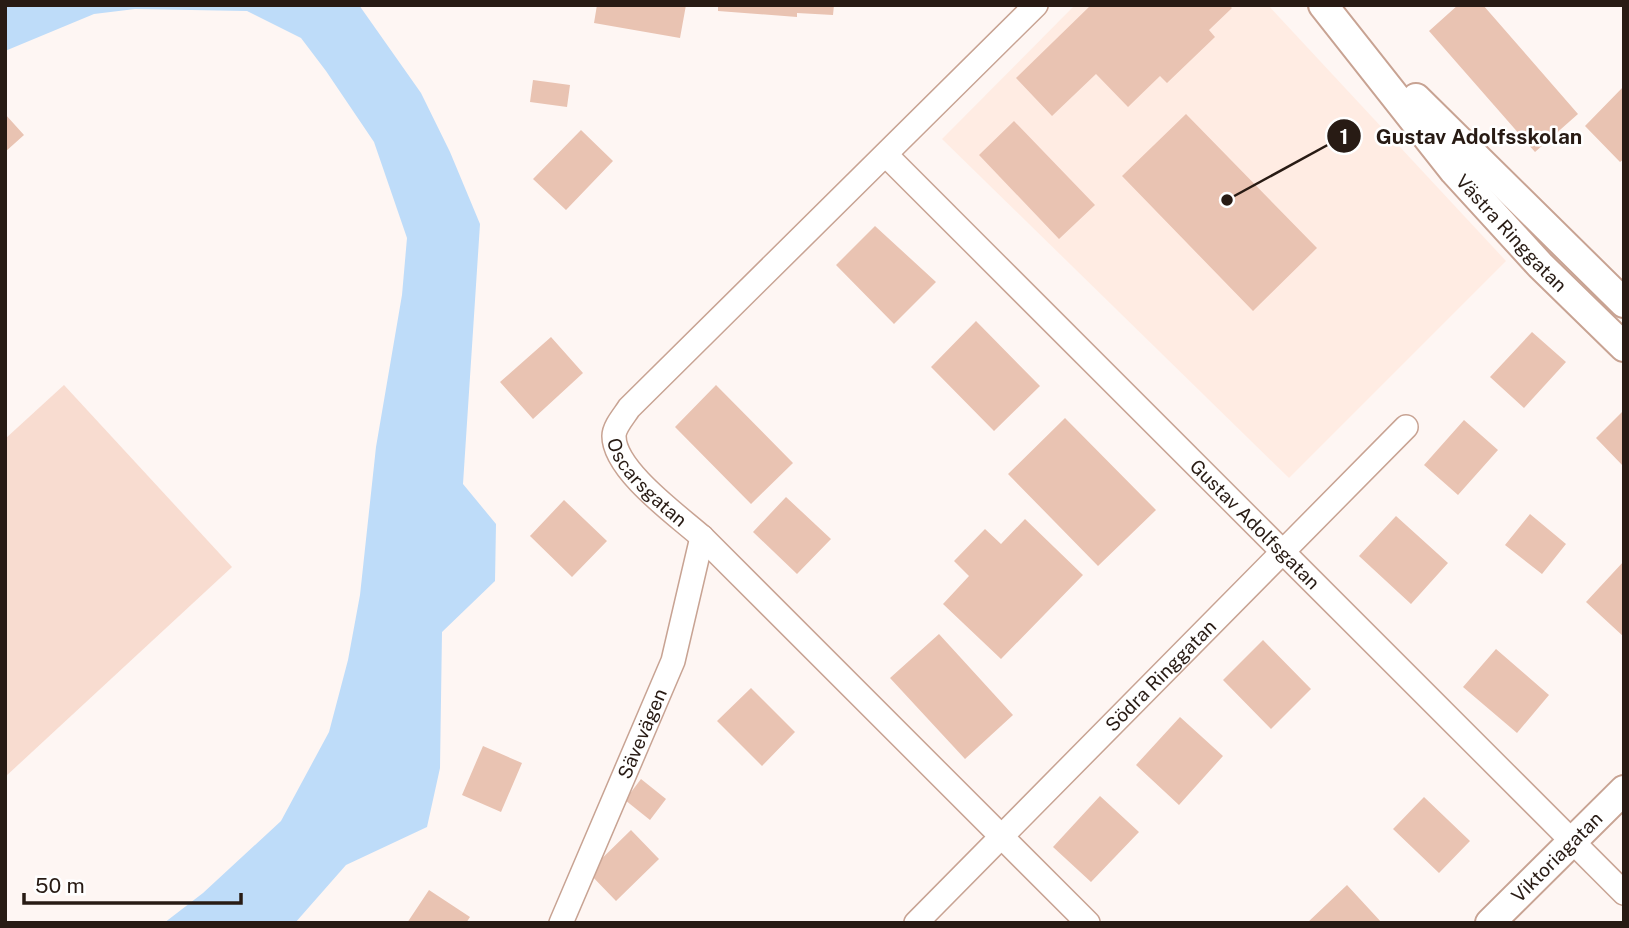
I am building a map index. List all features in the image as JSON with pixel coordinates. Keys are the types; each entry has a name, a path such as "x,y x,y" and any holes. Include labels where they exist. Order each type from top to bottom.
{"street":[{"name":"Oscarsgatan","path":"1036,5 629,408 614,433 616,452 643,485 702,537 1088,923"},
{"name":"Västra Ringgatan","path":"1326,9 1454,171 1540,265 1624,347"},
{"name":"Västra Ringgatan","path":"1326,9 1624,303"},
{"name":"Gustav Adolfsgatan","path":"886,155 1624,893"},
{"name":"Södra Ringgatan","path":"916,923 1406,427"},
{"name":"Sävevägen","path":"561,923 673,661 702,537"},
{"name":"Viktoriagatan","path":"1490,923 1624,790"}],"shaded area":[{"path":"1075,5 1268,5 1506,261 1289,478 942,139"},
{"path":"64,385 232,567 5,777 5,439"}],"water":[{"path":"5,5 359,5 421,93 450,152 480,224 463,484 496,524 495,581 442,632 440,768 427,827 346,865 295,923 164,923 203,893 281,821 329,732 348,660 360,595 376,447 402,295 407,238 374,142 301,38 247,11 135,9 94,14 5,51"}],"building":[{"path":"597,5 686,5 680,38 594,23"},
{"path":"718,5 834,5 833,15 797,13 797,17 718,11"},
{"path":"1091,5 1229,5 1232,8 1209,30 1215,37 1167,83 1160,76 1128,107 1096,74 1052,116 1016,78"},
{"path":"1458,5 1483,5 1578,114 1535,152 1429,31"},
{"path":"533,80 570,85 567,107 530,102"},
{"path":"1624,86 1624,159 1620,162 1585,126"},
{"path":"5,114 24,135 5,152"},
{"path":"1186,114 1317,248 1253,311 1122,176"},
{"path":"1014,121 1095,205 1059,239 979,155"},
{"path":"581,130 613,161 566,210 533,179"},
{"path":"875,226 936,282 894,324 836,265"},
{"path":"976,321 1040,386 994,431 931,367"},
{"path":"1532,332 1566,362 1524,408 1490,377"},
{"path":"551,337 583,373 533,419 500,382"},
{"path":"716,385 793,463 751,504 675,427"},
{"path":"1624,410 1624,467 1596,438"},
{"path":"1065,418 1156,510 1098,566 1008,474"},
{"path":"1464,420 1498,450 1458,495 1424,465"},
{"path":"786,497 831,539 797,574 753,532"},
{"path":"564,500 607,541 572,577 530,536"},
{"path":"1530,514 1566,544 1542,574 1505,545"},
{"path":"1396,516 1448,563 1411,604 1359,556"},
{"path":"1025,519 1083,575 1001,659 943,604 969,576 954,561 985,529 1001,544"},
{"path":"1624,561 1624,637 1586,602"},
{"path":"939,634 1013,715 965,759 890,678"},
{"path":"1263,640 1311,689 1271,729 1223,680"},
{"path":"1496,649 1549,695 1517,733 1463,687"},
{"path":"751,688 795,732 762,766 717,721"},
{"path":"1180,717 1223,756 1179,805 1136,765"},
{"path":"483,746 522,763 501,812 462,795"},
{"path":"641,779 666,799 650,820 625,800"},
{"path":"1100,796 1139,832 1091,882 1053,847"},
{"path":"1424,797 1470,841 1439,873 1393,829"},
{"path":"631,830 659,859 616,901 588,872"},
{"path":"1347,885 1382,923 1307,923"},
{"path":"429,890 470,917 466,923 407,923"}],"place":[{"name":"Gustav Adolfsskolan","path":"1227,200"}]}
